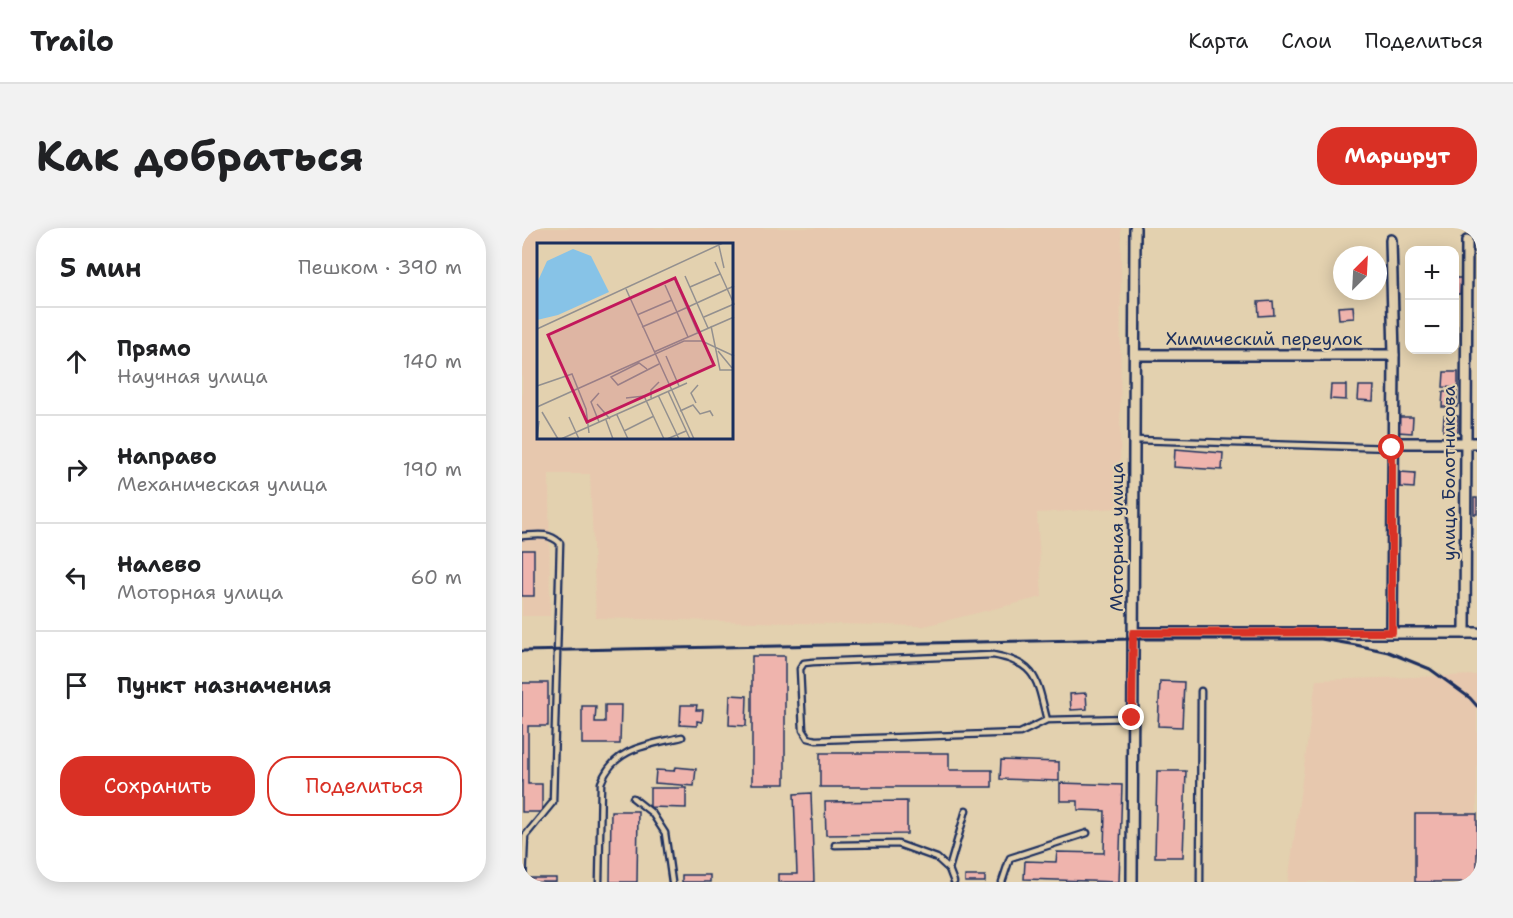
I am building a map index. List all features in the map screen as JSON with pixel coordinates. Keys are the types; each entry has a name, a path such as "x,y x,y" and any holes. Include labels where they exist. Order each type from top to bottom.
{"street":[{"name":"Моторная улица","path":"1132,882 1135,228"},
{"path":"1391,240 1394,355 1392,632"},
{"name":"улица Болотникова","path":"1464,633 1467,241"},
{"name":"Химический переулок","path":"1135,355 1394,355"},
{"path":"1392,446 1477,443"},
{"path":"1133,633 1477,633"}],"lane":[{"path":"1135,440 1392,446"},
{"path":"522,536 546,535 560,543 553,802 525,836 523,882"},
{"path":"1047,720 1033,675 1025,665 1011,658 993,655 813,662 804,663 800,669 803,730 808,738 816,740 1020,733 1047,720 1132,718"},
{"path":"1200,882 1201,691"},
{"path":"599,882 601,783 606,771 615,760 631,750 682,737"},
{"path":"633,798 652,813 665,833 672,882"},
{"path":"949,869 966,810"},
{"path":"1002,882 1010,858 1087,833"},
{"path":"835,845 898,844 936,858 949,869 954,882"}],"shaded area":[{"path":"522,228 1121,228 1120,508 1037,513 1042,597 924,626 596,618 590,474 549,474 550,616 522,616"},
{"path":"1477,675 1477,882 1288,882 1316,680"}],"building":[{"path":"1459,278 1461,278 1460,294"},
{"path":"1273,301 1274,315 1259,316 1258,302"},
{"path":"1353,306 1354,318 1339,319 1338,307"},
{"path":"1444,372 1458,372 1458,388 1443,387"},
{"path":"1331,385 1346,385 1346,400 1330,399"},
{"path":"1359,386 1374,386 1373,401 1358,400"},
{"path":"1443,392 1457,392 1457,407 1442,407"},
{"path":"1444,416 1458,416 1458,432 1443,431"},
{"path":"1398,417 1413,417 1412,433 1398,432"},
{"path":"1175,449 1223,453 1222,470 1174,467"},
{"path":"1400,472 1415,473 1414,488 1400,487"},
{"path":"1474,498 1477,498 1477,514 1474,514"},
{"path":"522,550 534,550 534,596 522,596"},
{"path":"752,656 785,656 785,784 752,784"},
{"path":"1160,681 1184,682 1182,727 1158,726"},
{"path":"522,683 548,683 548,726 528,726 528,784 542,784 542,812 522,812"},
{"path":"1086,693 1087,709 1071,710 1070,694"},
{"path":"730,695 747,696 746,726 729,725"},
{"path":"605,705 621,705 620,744 582,744 582,706 596,706 595,722 605,722"},
{"path":"681,705 697,705 696,710 703,710 702,722 697,721 697,726 680,725"},
{"path":"820,753 949,753 949,770 992,770 992,787 820,787"},
{"path":"1001,760 1059,762 1059,781 1000,779"},
{"path":"675,767 696,769 694,786 655,783 656,770 674,771"},
{"path":"1157,771 1186,771 1183,857 1155,857"},
{"path":"1060,783 1122,785 1119,882 1024,879 1025,861 1056,862 1057,852 1104,853 1105,811 1078,810 1078,801 1060,801"},
{"path":"650,788 686,788 686,808 650,807"},
{"path":"811,793 814,882 778,882 778,874 797,874 794,794"},
{"path":"907,801 907,834 826,835 825,802"},
{"path":"611,811 638,811 637,882 610,882"},
{"path":"1415,814 1477,814 1477,882 1415,882"},
{"path":"682,875 710,875 710,882 682,882"},
{"path":"965,876 985,876 985,882 965,882"},
{"path":"529,878 556,878 556,882 529,882"}],"railway":[{"path":"522,651 1133,639 1321,639 1388,652 1430,669 1470,698 1477,706"}],"route":[{"path":"1132,718 1133,633 1392,632 1392,448"}]}
